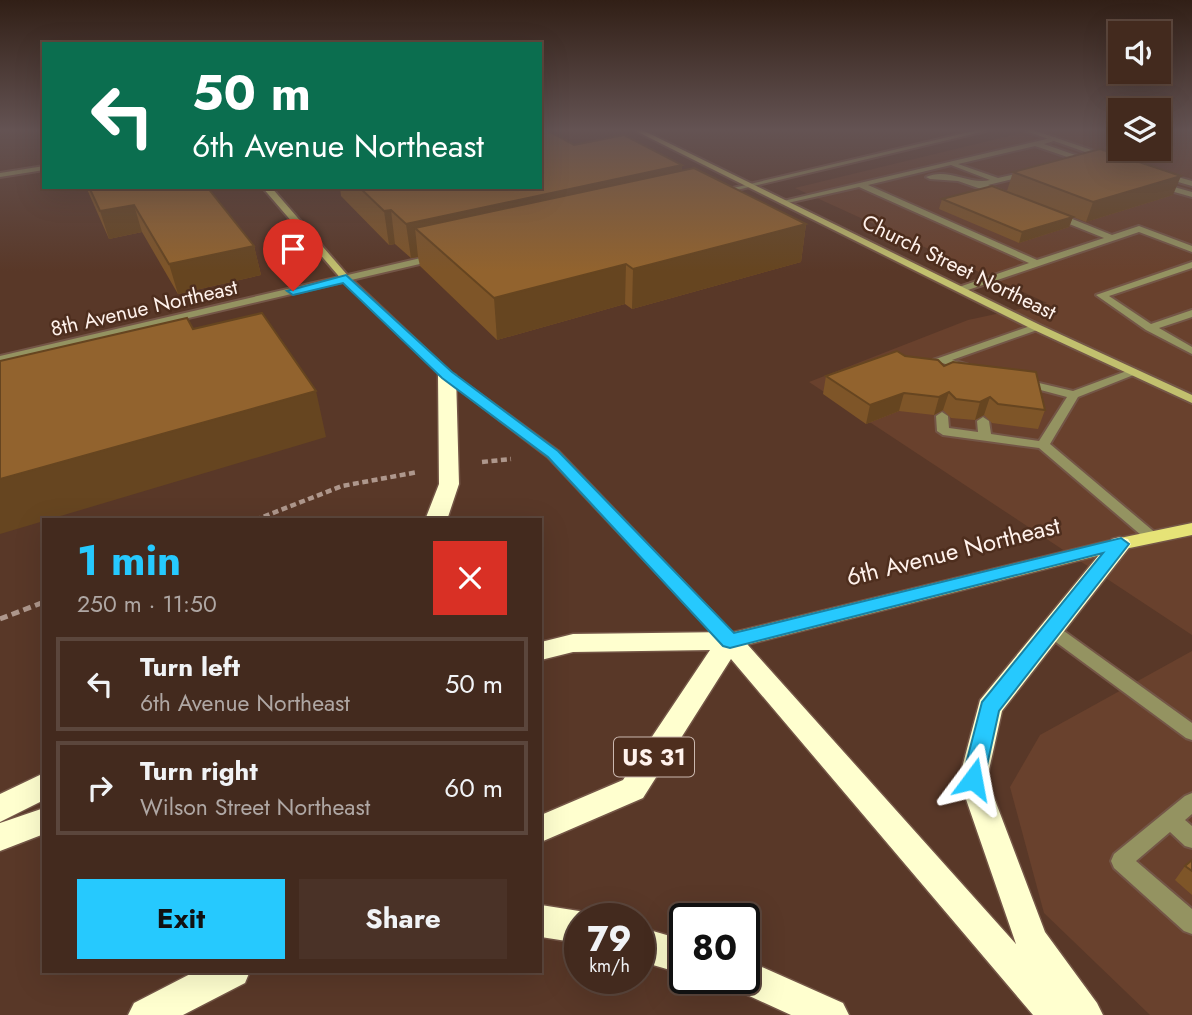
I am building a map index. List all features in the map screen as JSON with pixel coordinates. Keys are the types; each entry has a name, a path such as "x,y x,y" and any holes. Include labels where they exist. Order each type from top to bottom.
{"highway":[{"path":"437,518 449,484 447,375"},
{"path":"1085,1015 1032,942 973,779 989,708 1121,544"},
{"path":"730,641 1056,1015"},
{"name":"6th Avenue Northeast","path":"542,651 573,643 730,641"},
{"name":"US 31","path":"542,829 633,789 730,641"},
{"path":"0,809 42,786"},
{"path":"0,837 42,822"},
{"path":"542,920 564,925"},
{"path":"146,1015 229,973"},
{"path":"760,983 831,1015"}],"main road":[{"name":"6th Avenue Northeast","path":"730,641 1121,544 1188,534"}],"street":[{"name":"Church Street Northeast","path":"731,176 1036,327 1192,399"},
{"path":"709,195 786,176"},
{"path":"783,202 895,176"},
{"path":"873,190 941,176"},
{"path":"952,176 1014,199"},
{"path":"988,176 998,180"},
{"path":"979,185 1012,176"},
{"path":"1168,176 1192,184"},
{"path":"1155,183 1192,195"},
{"path":"860,184 1038,264"},
{"path":"267,189 346,279 447,375 553,454 730,641"},
{"path":"1051,214 1112,238"},
{"path":"962,289 1139,229 1192,249"},
{"name":"8th Avenue Northeast","path":"0,359 453,254"},
{"path":"1192,265 1101,295 1150,328 1192,351"},
{"path":"1150,328 1192,313"},
{"path":"978,370 939,365 1036,327"},
{"path":"1014,380 1074,395 1132,372"},
{"path":"1043,445 1074,395"},
{"path":"942,416 943,431 1043,445 1153,538"},
{"path":"983,421 985,437"},
{"path":"1051,630 1192,733"},
{"path":"1192,802 1121,862 1192,923"},
{"path":"1170,820 1192,839"}],"path":[{"path":"260,518 342,486 448,466 553,454"},
{"path":"0,620 42,603"}],"shaded area":[{"path":"843,176 1192,176 1192,635 809,382 968,320 1047,303 795,188"},
{"path":"1192,651 1192,1015 1150,1015 1044,913 1010,787 1040,735"}],"building":[{"path":"542,176 629,176 406,224 391,210 384,211 361,189 542,189"},
{"path":"655,176 711,176 806,224 633,269 626,264 494,298 415,228"},
{"path":"1025,176 1180,176 1093,202"},
{"path":"992,186 1073,217 1022,232 942,199"},
{"path":"90,189 209,189 254,246 169,264 134,205 100,211"},
{"path":"262,313 316,391 0,479 0,361 187,318 193,329"},
{"path":"897,351 905,356 938,360 944,366 953,362 1036,372 1045,410 998,404 990,397 980,402 956,399 949,392 939,397 904,393 870,405 826,376"},
{"path":"1192,860 1192,871 1185,866"}],"route":[{"path":"293,291 346,279 447,375 553,454 730,641 1121,544 989,708 973,779"}]}
